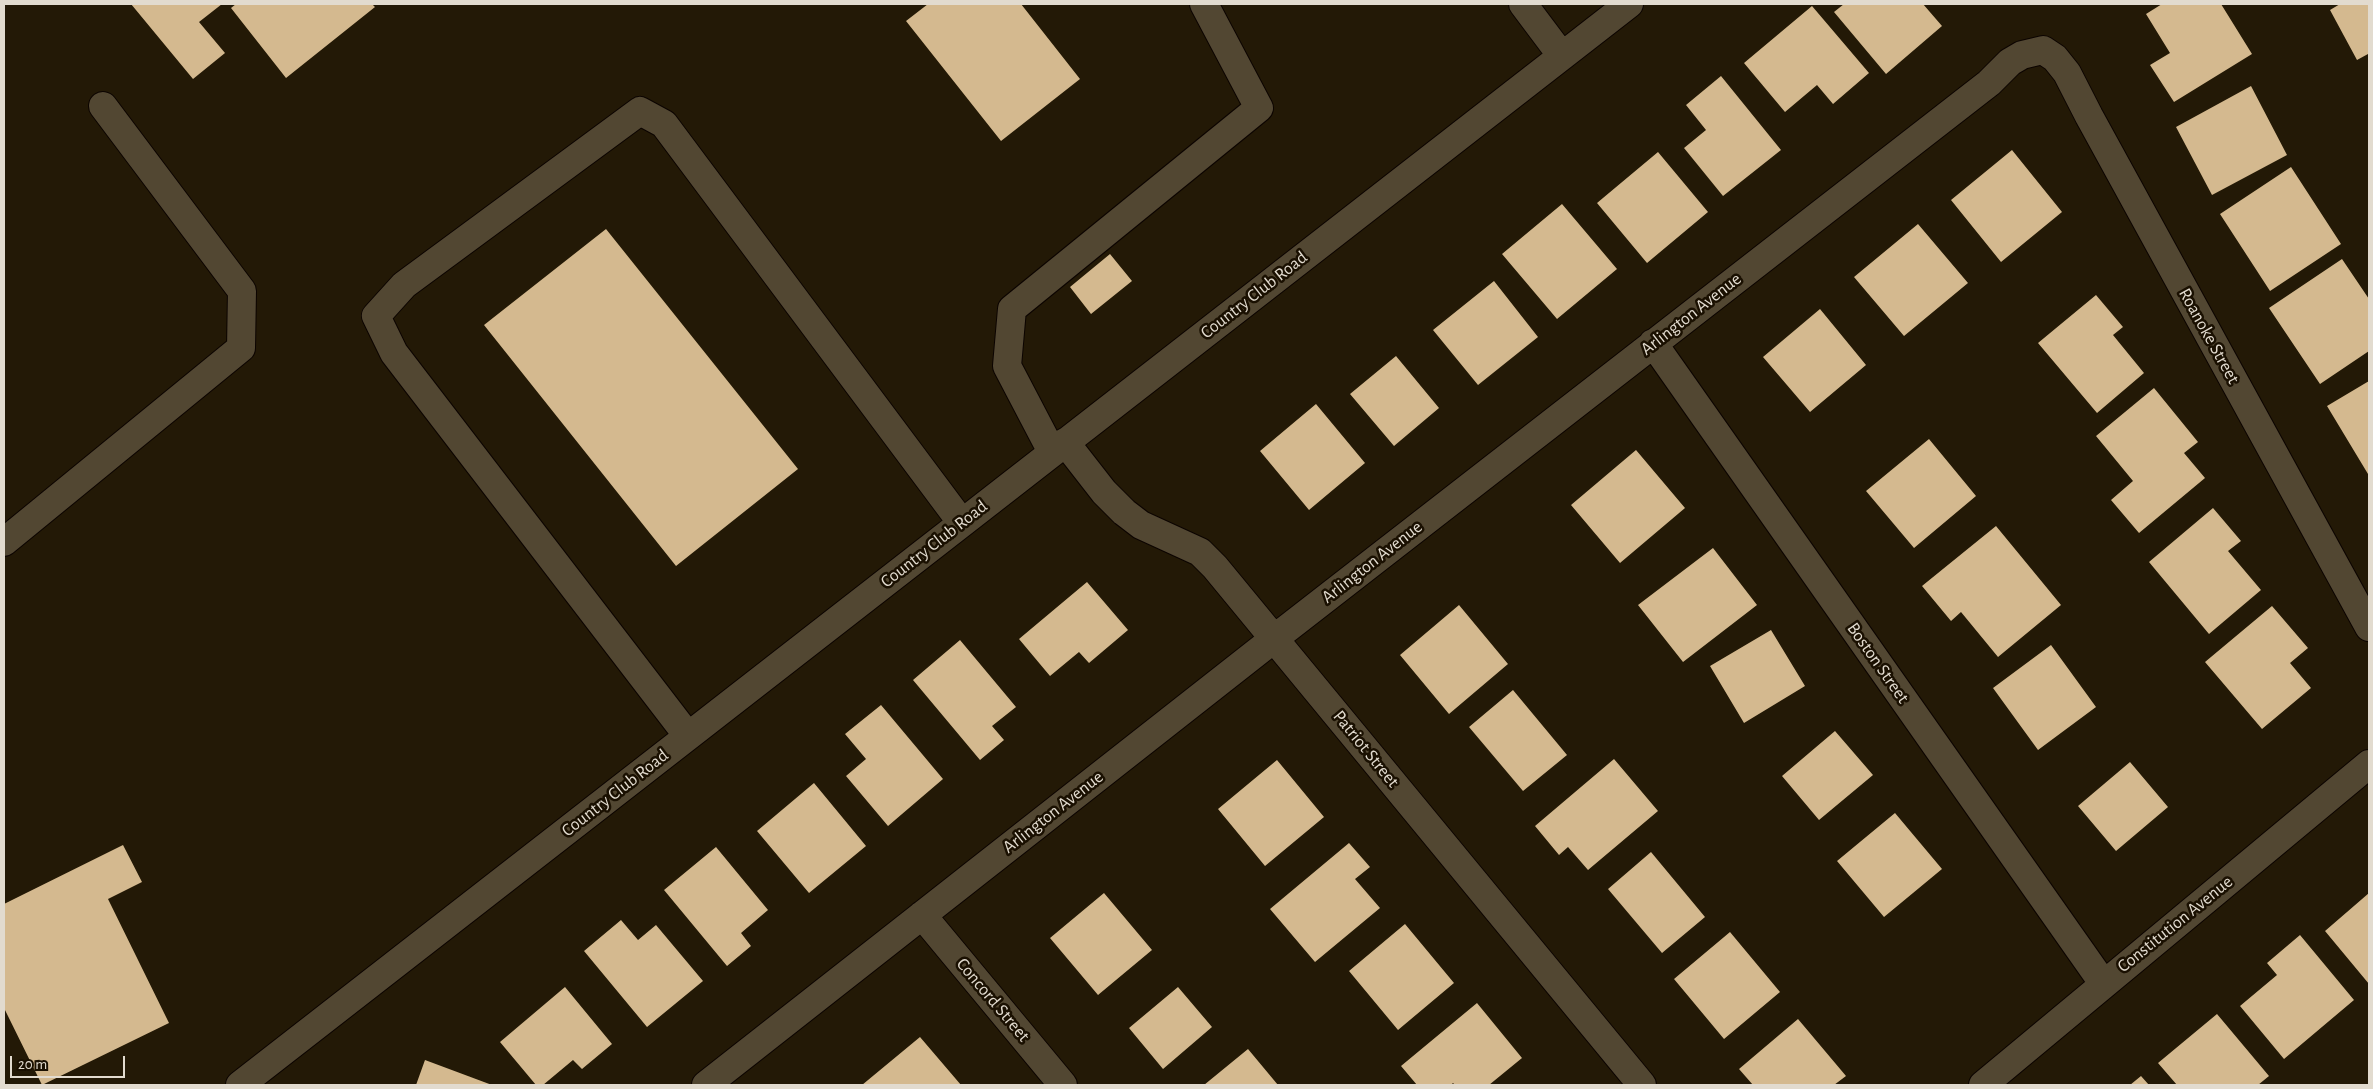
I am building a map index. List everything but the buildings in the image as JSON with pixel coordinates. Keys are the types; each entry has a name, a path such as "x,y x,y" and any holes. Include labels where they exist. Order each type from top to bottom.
{"street":[{"name":"Patriot Street","path":"1204,4 1259,108 1012,309 1007,366 1059,447 1124,512 1141,525 1200,552 1215,567 1642,1085"},
{"path":"1523,4 1562,56"},
{"name":"Country Club Road","path":"240,1085 1629,4"},
{"name":"Arlington Avenue","path":"706,1085 1275,638 1989,83 2010,62 2022,55 2043,50"},
{"name":"Roanoke Street","path":"2043,50 2055,58 2067,73 2369,627"},
{"path":"4,542 242,348 242,291 103,106"},
{"path":"688,736 394,353 376,316 404,285 640,111 664,124 962,522"},
{"name":"Boston Street","path":"1653,343 2103,983"},
{"name":"Constitution Avenue","path":"1983,1085 2103,983 2369,764"},
{"name":"Concord Street","path":"922,915 1063,1085"}]}
